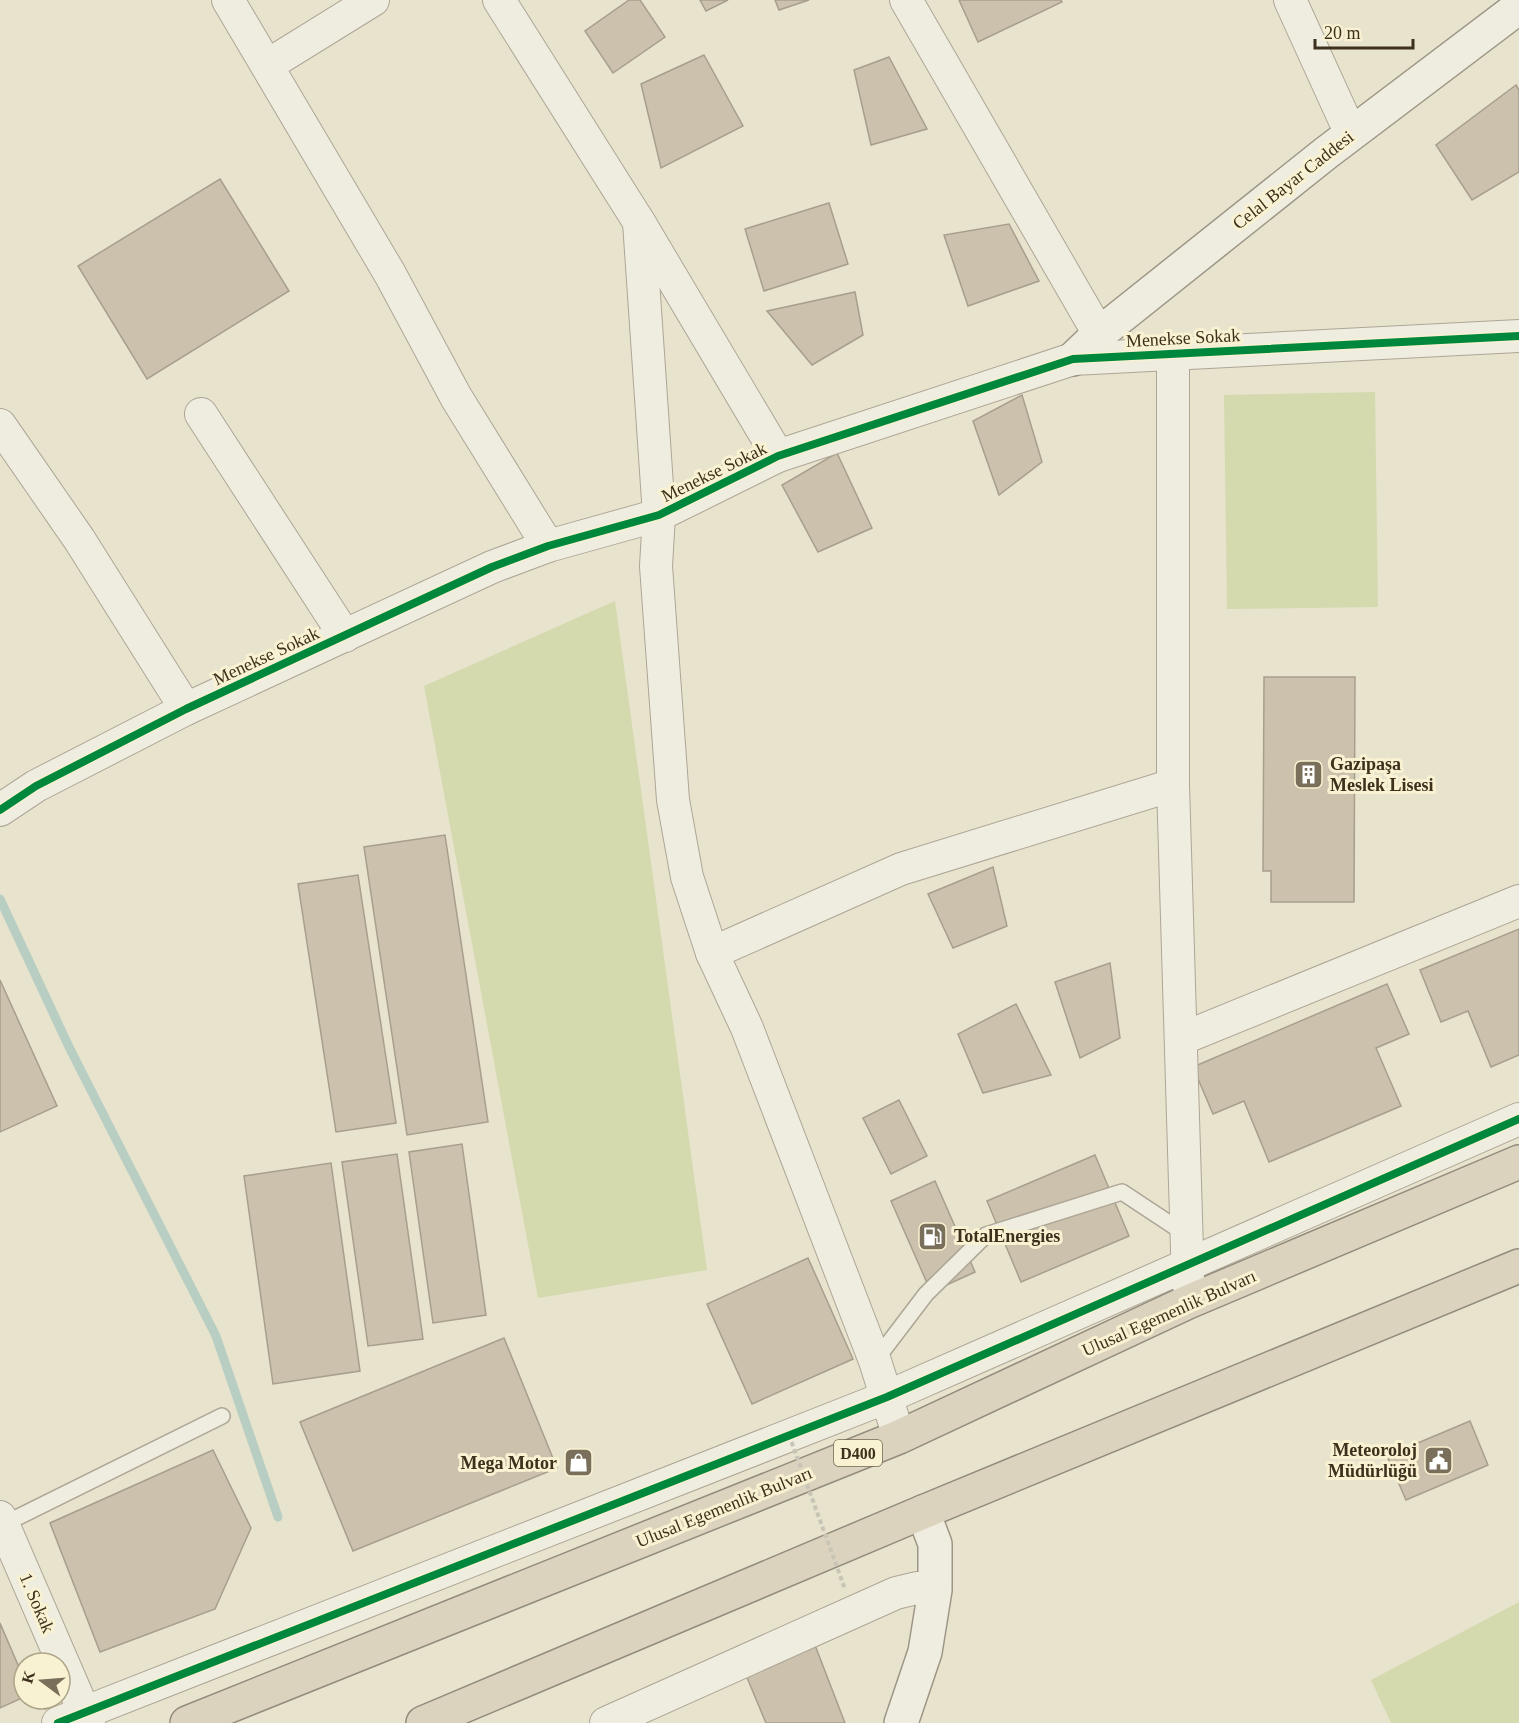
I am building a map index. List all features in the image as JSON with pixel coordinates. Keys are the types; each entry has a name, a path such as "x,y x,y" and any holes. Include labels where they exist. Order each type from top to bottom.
{"highway":[{"name":"Ulusal Egemenlik Bulvarı","path":"187,1723 899,1437 1188,1302 1519,1162"},
{"path":"423,1723 464,1714 922,1512 1519,1266"}],"street":[{"path":"228,0 390,274 456,397 548,546"},
{"path":"268,65 373,0"},
{"path":"499,0 639,222 778,456"},
{"path":"906,0 1099,334"},
{"path":"1290,0 1351,134"},
{"name":"Celal Bayar Caddesi","path":"1073,359 1099,334 1351,134 1519,8"},
{"path":"639,222 659,515 656,566 673,800 687,877 712,953 747,1028 875,1361 899,1437"},
{"name":"Menekse Sokak","path":"0,810 36,786 186,709 492,567 548,546 659,515 778,456 1073,359 1519,336"},
{"path":"1173,354 1173,785 1188,1302"},
{"path":"201,414 345,636"},
{"path":"0,425 78,539 186,709"},
{"path":"712,953 902,869 1173,785"},
{"path":"1181,1039 1519,901"},
{"path":"77,1719 887,1396 1519,1119"},
{"path":"901,1723 925,1652 935,1590 935,1544 922,1512"},
{"name":"1. Sokak","path":"1,1522 77,1719"},
{"path":"606,1723 896,1593 917,1588 935,1590"}],"lane":[{"path":"875,1361 926,1294 986,1235 1122,1192 1187,1235"},
{"path":"1,1522 222,1416"}],"path":[{"path":"789,1435 845,1589"}],"green space":[{"path":"1375,392 1378,607 1227,609 1224,395"},
{"path":"615,601 707,1270 538,1298 424,686"},
{"path":"1519,1602 1519,1723 1391,1723 1371,1680"}],"building":[{"path":"629,0 640,0 665,37 613,73 585,31"},
{"path":"700,0 728,0 706,11"},
{"path":"775,0 809,0 779,10"},
{"path":"959,0 1061,0 1062,2 978,42"},
{"path":"704,55 743,126 661,168 641,84"},
{"path":"889,57 927,129 871,145 854,70"},
{"path":"1516,85 1519,90 1519,172 1472,200 1436,145"},
{"path":"220,179 289,291 147,379 78,266"},
{"path":"829,203 848,264 764,291 745,229"},
{"path":"1009,224 1039,281 968,306 944,235"},
{"path":"855,292 863,335 812,365 767,311"},
{"path":"1022,395 1042,462 999,495 973,421"},
{"path":"837,453 872,528 818,552 782,485"},
{"name":"Gazipaşa Meslek Lisesi","path":"1264,677 1355,677 1354,902 1271,902 1271,871 1263,871"},
{"path":"445,835 488,1122 407,1135 364,847"},
{"path":"993,867 1007,926 953,948 928,894"},
{"path":"358,875 396,1123 336,1132 298,884"},
{"path":"1519,929 1519,1055 1491,1067 1468,1011 1441,1022 1420,970"},
{"path":"1110,963 1120,1038 1080,1058 1055,982"},
{"path":"0,980 57,1106 0,1132"},
{"path":"1387,984 1409,1034 1376,1048 1401,1106 1269,1162 1244,1101 1213,1114 1193,1067"},
{"path":"1016,1004 1051,1075 983,1093 958,1034"},
{"path":"899,1100 927,1156 891,1174 863,1118"},
{"path":"462,1144 486,1315 433,1323 409,1152"},
{"path":"397,1154 423,1339 368,1346 342,1162"},
{"path":"1095,1155 1129,1236 1021,1282 987,1201"},
{"path":"331,1163 360,1371 273,1384 244,1176"},
{"name":"TotalEnergies","path":"935,1181 975,1272 931,1292 891,1201"},
{"path":"808,1258 853,1359 752,1404 707,1304"},
{"path":"504,1338 557,1468 353,1551 300,1422"},
{"name":"Meteoroloj Müdürlüğü","path":"1470,1421 1488,1465 1406,1500 1387,1456"},
{"path":"213,1450 251,1528 215,1609 100,1652 50,1523"},
{"path":"0,1623 12,1651 12,1702 0,1708"},
{"path":"813,1640 845,1723 766,1723 743,1668"}],"waterway":[{"path":"0,899 69,1047 216,1336 278,1517"}],"cycle path":[{"path":"0,810 36,786 186,709 492,567 548,546 659,515 778,456 1073,359 1519,336"},
{"path":"58,1723 887,1397 1519,1119"}],"place":[{"name":"Gazipaşa Meslek Lisesi","path":"1309,774"},
{"name":"TotalEnergies","path":"933,1236"},
{"name":"Meteoroloj Müdürlüğü","path":"1438,1460"},
{"name":"Mega Motor","path":"578,1463"}]}
